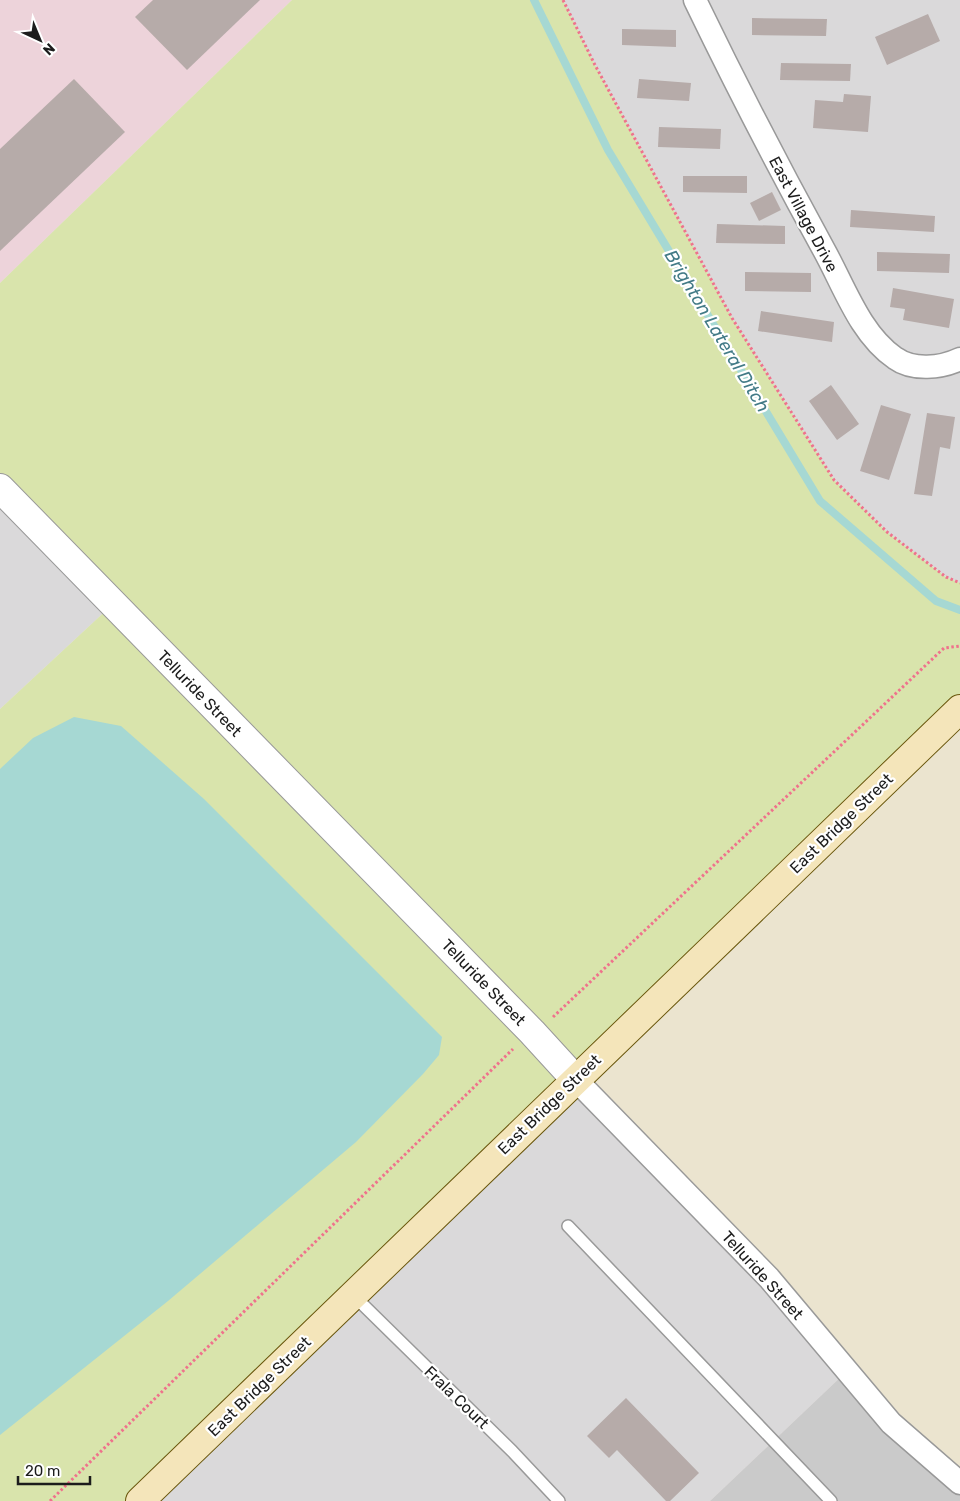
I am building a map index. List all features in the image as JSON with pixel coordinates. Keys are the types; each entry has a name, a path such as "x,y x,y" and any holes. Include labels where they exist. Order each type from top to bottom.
{"main road":[{"name":"East Bridge Street","path":"140,1501 960,709"}],"street":[{"name":"East Village Drive","path":"695,0 753,120 867,330 895,358 906,363 933,367 960,359"},
{"name":"Telluride Street","path":"0,488 532,1032 575,1079 769,1278 892,1423 960,1482"}],"lane":[{"path":"568,1226 831,1501"},
{"name":"Frala Court","path":"353,1295 512,1450 559,1501"}],"path":[{"path":"563,0 595,65 732,318 834,480 887,532 946,577 960,582"},
{"path":"50,1501 532,1032 560,1012 944,648 960,646"}],"shaded area":[{"path":"0,0 292,0 0,283"},
{"path":"563,0 960,0 960,583 946,577 887,532 834,480 732,318 595,65"},
{"path":"0,488 113,604 0,709"},
{"path":"960,709 960,1483 575,1079"},
{"path":"575,1079 847,1371 710,1501 140,1501"},
{"path":"847,1371 960,1483 960,1501 710,1501"}],"green space":[{"path":"292,0 563,0 595,65 732,318 834,480 887,532 946,577 960,583 960,709 140,1501 0,1501 0,709 113,604 0,488 0,283"}],"water":[{"path":"74,717 121,726 204,799 442,1037 439,1055 423,1074 356,1142 168,1301 0,1435 0,769 33,738"}],"building":[{"path":"153,0 260,0 187,70 135,17"},
{"path":"928,14 940,41 887,65 875,37"},
{"path":"752,18 827,19 826,36 752,35"},
{"path":"622,29 676,30 676,47 622,45"},
{"path":"781,63 851,64 850,81 780,80"},
{"path":"74,79 125,132 0,251 0,149"},
{"path":"639,79 691,83 689,101 637,98"},
{"path":"844,94 871,96 868,132 813,128 815,100 843,102"},
{"path":"659,127 721,129 720,149 658,147"},
{"path":"683,176 747,176 747,193 683,192"},
{"path":"772,192 781,210 759,221 750,203"},
{"path":"851,210 935,216 934,232 850,227"},
{"path":"717,224 785,226 785,244 716,243"},
{"path":"877,252 950,254 949,273 877,271"},
{"path":"745,272 811,273 811,292 745,291"},
{"path":"893,288 954,299 949,328 903,320 905,309 890,307"},
{"path":"761,311 834,322 832,342 758,331"},
{"path":"831,385 859,424 837,440 809,401"},
{"path":"881,405 911,414 889,480 860,471"},
{"path":"927,413 955,417 950,449 940,447 932,496 914,494"},
{"path":"626,1398 699,1473 670,1501 666,1501 617,1450 609,1458 587,1436"}],"waterway":[{"name":"Brighton Lateral Ditch","path":"534,0 608,150 820,501 936,601 960,610"}]}
